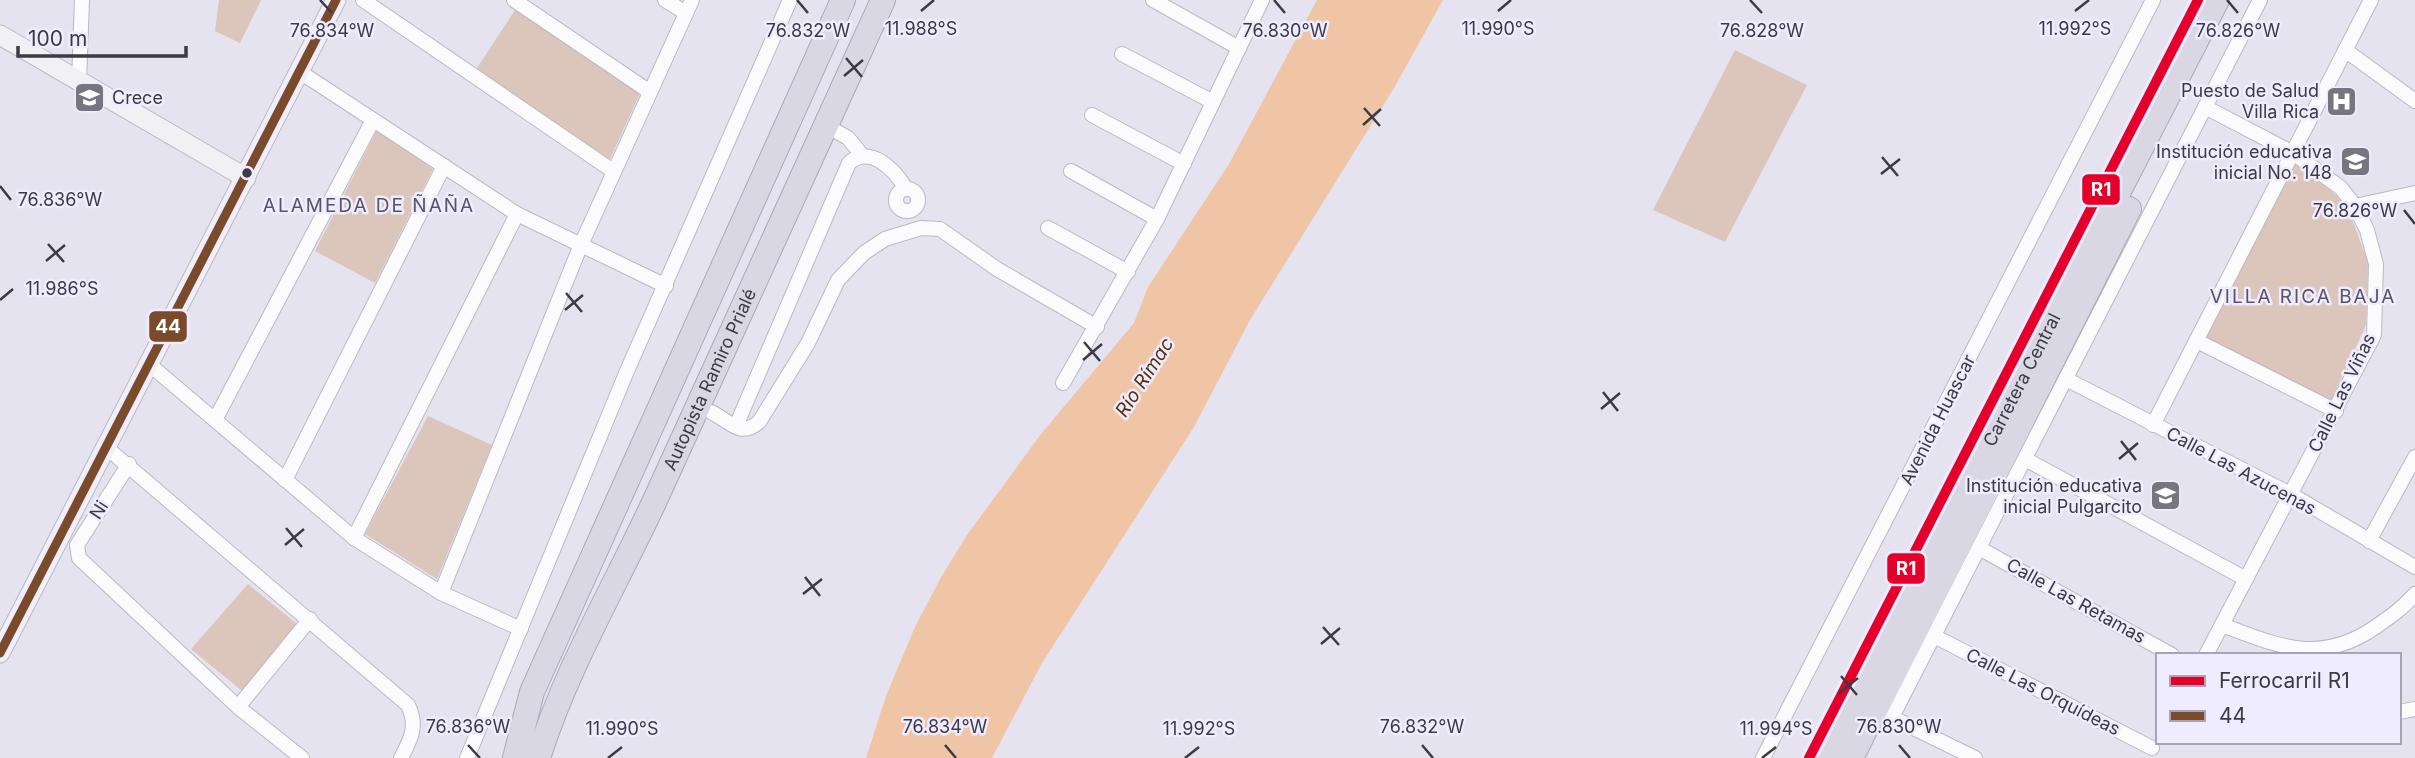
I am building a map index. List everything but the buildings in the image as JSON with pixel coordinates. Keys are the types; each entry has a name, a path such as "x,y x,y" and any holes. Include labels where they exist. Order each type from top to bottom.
{"highway":[{"name":"Autopista Ramiro Prialé","path":"515,758 529,705 551,651 843,0"},
{"name":"Autopista Ramiro Prialé","path":"538,758 554,708 579,652 655,500 883,0"},
{"name":"Carretera Central","path":"1851,758 1884,714 1916,628 2217,0"},
{"name":"Carretera Central","path":"1828,758 1916,628 2234,0"},
{"path":"498,758 512,722 529,705"}],"street":[{"path":"79,82 82,0"},
{"path":"0,653 336,0"},
{"path":"363,0 613,171"},
{"path":"514,0 650,92"},
{"path":"441,593 580,247 689,7 665,0"},
{"path":"467,758 627,371 790,0"},
{"path":"1153,0 1240,48"},
{"path":"1063,383 1157,219 1262,0"},
{"name":"Avenida Huascar","path":"1763,758 2153,0"},
{"path":"1916,628 1979,548 2260,0"},
{"path":"2153,425 2371,0"},
{"path":"0,35 246,178"},
{"path":"2346,50 2415,101"},
{"path":"1122,54 1213,102"},
{"path":"300,72 517,214 580,247 666,286"},
{"name":"Calle Las Viñas","path":"2205,107 2293,153 2341,188 2356,206 2373,247 2376,264 2374,335 2207,653"},
{"path":"1092,115 1184,164"},
{"path":"215,420 373,120"},
{"path":"825,125 848,138 862,155 881,161 900,178 906,189"},
{"path":"736,426 849,163 862,155"},
{"path":"285,480 444,166"},
{"path":"1072,171 1157,219"},
{"path":"2356,206 2415,194"},
{"path":"354,538 517,214"},
{"path":"711,412 749,430 759,422 808,343 838,279 863,253 885,239 921,228 940,229 997,269 1097,327"},
{"path":"1048,228 1128,272"},
{"path":"2197,341 2336,411"},
{"path":"149,365 354,538 441,593 521,629"},
{"name":"Calle Las Azucenas","path":"2066,379 2292,495 2415,567"},
{"path":"107,448 129,464 408,705 415,719 412,738 401,758"},
{"path":"2369,541 2415,457"},
{"path":"2025,459 2246,579"},
{"name":"Ni","path":"129,464 77,545 79,558 238,707"},
{"name":"Calle Las Retamas","path":"1979,548 2168,653"},
{"path":"2222,625 2275,645 2314,651 2356,640 2402,609 2415,594"},
{"path":"302,758 238,707 310,619"},
{"name":"Calle Las Orquídeas","path":"1916,628 2152,748"},
{"path":"1884,714 1975,758"}],"shaded area":[{"path":"219,0 261,0 240,43 215,31"},
{"path":"515,10 642,89 610,159 590,150 477,68"},
{"path":"1735,50 1807,85 1725,242 1653,210"},
{"path":"377,130 433,169 375,283 315,251"},
{"path":"2293,160 2336,195 2350,214 2368,262 2366,325 2330,403 2202,338"},
{"path":"428,416 492,445 437,579 365,534"},
{"path":"248,584 297,624 242,691 191,649"}],"water":[{"name":"Río Rímac","path":"1317,0 1443,0 1394,88 1250,320 1194,427 1042,663 992,758 866,758 886,696 915,627 940,579 967,535 1041,434 1134,323 1148,287 1229,164"}],"rail line":[{"name":"R1","path":"1809,758 2198,0"}],"transit line":[{"name":"44","path":"0,653 336,0"}],"place":[{"name":"Crece","path":"89,98"},
{"name":"Puesto de Salud Villa Rica","path":"2342,101"},
{"name":"Institución educativa inicial No. 148","path":"2355,162"},
{"name":"Institución educativa inicial Pulgarcito","path":"2165,496"}],"district":[{"name":"ALAMEDA DE ÑAÑA","path":"369,205"},
{"name":"VILLA RICA BAJA","path":"2303,296"}]}
